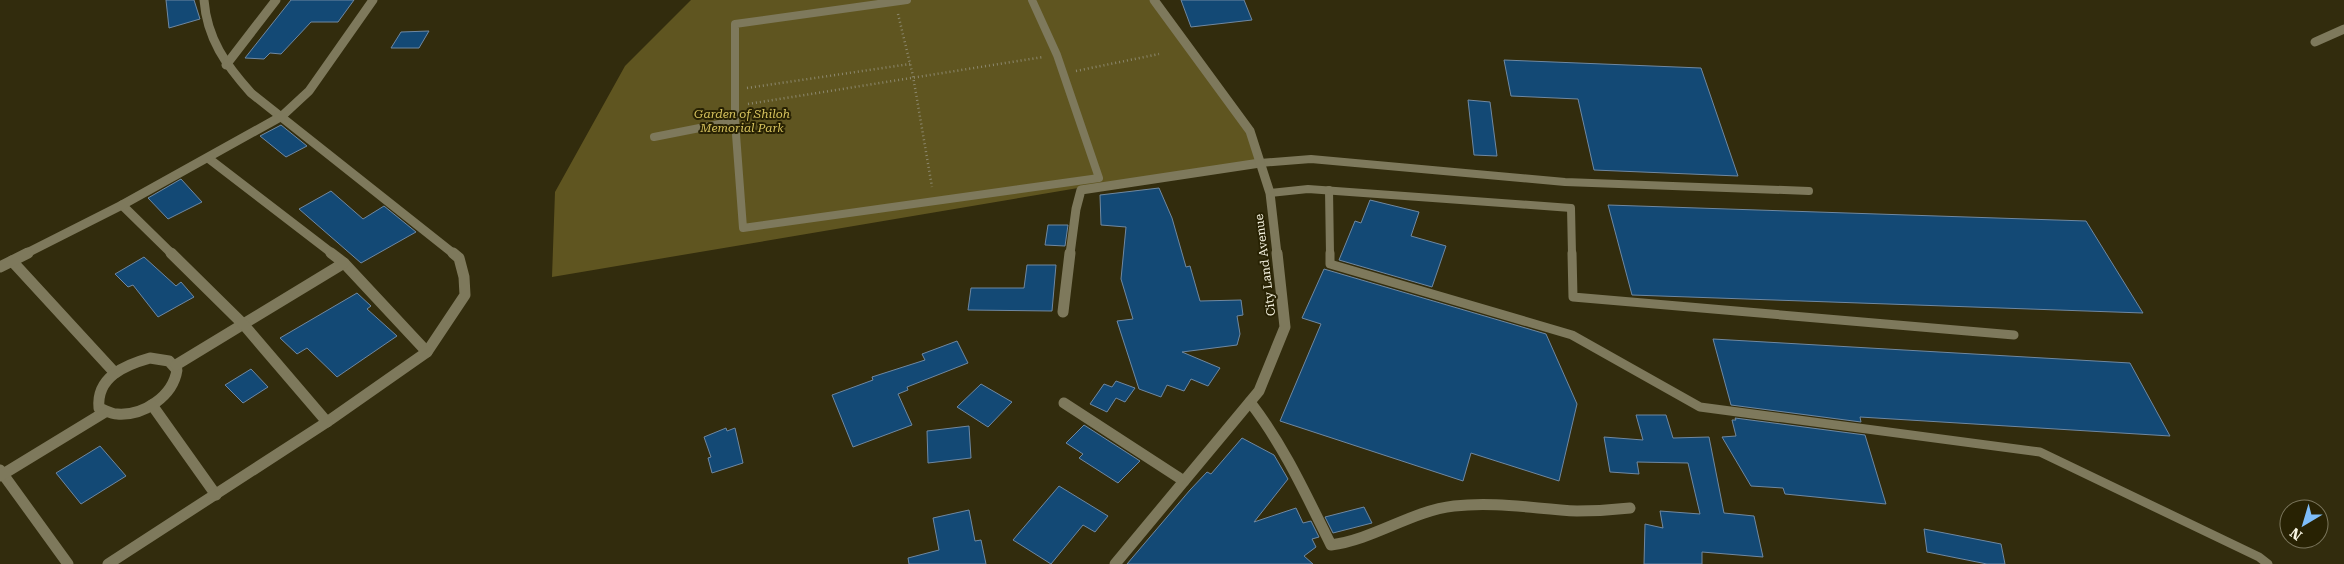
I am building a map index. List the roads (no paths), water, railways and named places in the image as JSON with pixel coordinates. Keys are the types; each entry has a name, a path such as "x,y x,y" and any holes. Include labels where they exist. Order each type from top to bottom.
{"street":[{"path":"108,564 327,422 428,352 465,295 464,277 459,258 251,93 226,65 212,44 204,0"},
{"path":"226,65 276,0"},
{"path":"0,267 122,205 282,116 309,91 373,0"},
{"name":"City Land Avenue","path":"1114,564 1259,391 1285,327 1270,193 1250,131 1154,0"},
{"path":"2315,42 2344,29"},
{"path":"208,158 344,263 428,352"},
{"path":"1064,312 1076,209 1081,190 1260,163"},
{"path":"122,205 244,325 327,422"},
{"path":"12,261 115,373"},
{"path":"176,365 344,263"},
{"path":"150,358 170,360 176,365 178,371 177,380 172,388 152,405 126,414 105,412 98,408 96,400 105,382 126,366 150,358"},
{"path":"1250,402 1270,429 1290,462 1331,545 1349,544 1429,513 1453,506 1536,506 1595,511 1630,508"},
{"path":"1064,403 1184,481"},
{"path":"152,405 216,495"},
{"path":"68,564 1,473 105,412"}],"lane":[{"path":"907,0 861,3 735,24 735,121 743,228 1099,178 1057,54 1032,0"},
{"path":"654,137 735,121"},
{"path":"1260,163 1311,160 1565,182 1808,191"},
{"path":"1270,193 1308,189 1329,190 1571,208 1573,297 2014,335"},
{"path":"1329,190 1330,264 1572,335 1700,407 2040,452 2259,557 2268,564"}],"park label":[{"name":"Garden of Shiloh Memorial Park","path":"742,121"}]}
